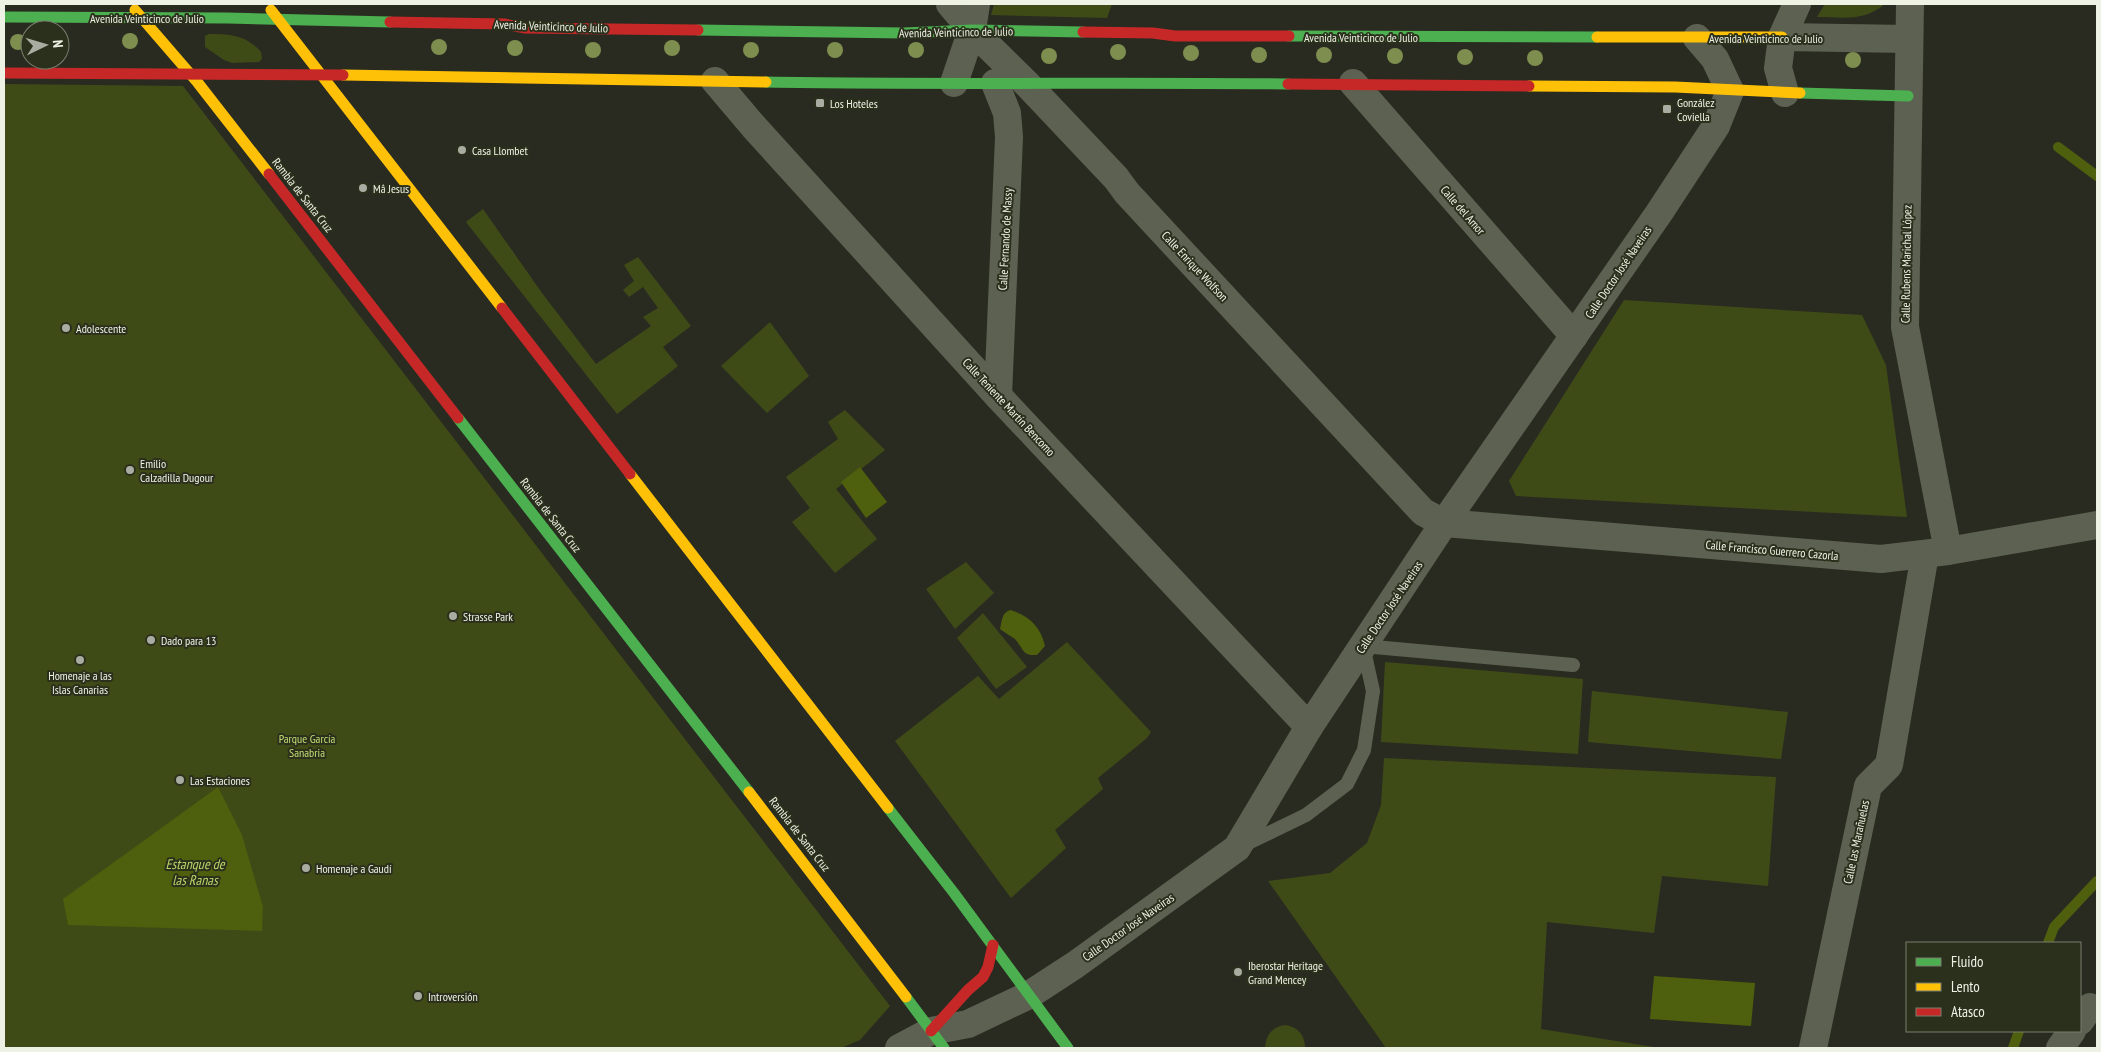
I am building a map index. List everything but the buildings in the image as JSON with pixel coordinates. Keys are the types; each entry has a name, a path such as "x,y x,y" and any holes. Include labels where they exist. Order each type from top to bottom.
{"street":[{"name":"Rambla de Santa Cruz","path":"129,4 192,75 870,947 938,1040"},
{"path":"265,4 279,19 993,945 1068,1048"},
{"name":"Calle Enrique Wolfson","path":"950,4 972,30 1026,83 1423,512 1444,523"},
{"path":"954,83 972,30 976,4"},
{"path":"1782,4 1782,37 1778,68 1785,93"},
{"path":"1782,37 1797,4"},
{"name":"Calle Rubens Marichal López","path":"1910,4 1905,327 1936,552"},
{"name":"Avenida Veinticinco de Julio","path":"4,17 279,19 504,24 525,28 904,33 972,30 1153,33 1175,36 1909,39"},
{"path":"1697,38 1715,59 1730,91"},
{"path":"4,73 928,85 954,83 1353,83 1675,87 1730,91 1908,96"},
{"name":"Calle Teniente Martín Bencomo","path":"715,81 754,127 998,396 1309,727"},
{"name":"Calle del Amor","path":"1353,83 1574,336"},
{"name":"Calle Fernando de Massy","path":"995,84 1007,113 1010,137 998,396"},
{"name":"Calle Doctor José Naveiras","path":"899,1048 938,1040 1029,995 1075,965 1237,848 1309,727 1444,523 1574,336 1716,126 1730,91"},
{"name":"Calle Francisco Guerrero Cazorla","path":"1444,523 1881,559 1936,552 2097,525"},
{"name":"Calle las Marañuelas","path":"1813,1048 1868,786 1889,765 1936,552"},
{"path":"938,1040 968,990 983,977 988,967 993,945"},
{"path":"2060,1048 2071,1032"}],"lane":[{"path":"1237,848 1306,815 1347,784 1364,750 1373,691 1363,646 1573,665"}],"green space":[{"path":"994,4 1112,4 1107,18 991,15"},
{"path":"1825,4 1885,4 1869,14 1861,16 1845,18 1817,17"},
{"path":"209,34 231,35 250,42 261,52 262,59 259,62 232,63 224,60 205,47 205,36"},
{"name":"Parque García Sanabria","path":"4,84 183,86 890,1006 860,1040 841,1048 4,1048"},
{"path":"483,209 542,293 596,364 651,326 643,317 658,308 643,287 629,297 623,290 634,281 624,265 638,257 691,326 663,347 678,366 617,414 466,222"},
{"path":"1624,300 1862,315 1886,365 1907,517 1516,496 1509,481"},
{"path":"770,322 809,376 767,413 721,366"},
{"path":"845,410 885,450 836,489 877,539 835,573 792,522 810,508 786,477 838,439 828,422"},
{"path":"966,562 994,593 955,629 926,589"},
{"path":"983,613 1027,667 996,689 957,638"},
{"path":"1067,642 1151,732 1147,738 1098,778 1103,789 1055,830 1066,848 1011,898 895,741 978,676 999,699"},
{"path":"1385,662 1583,679 1578,754 1381,742"},
{"path":"1592,691 1788,712 1781,759 1588,742"},
{"path":"1384,758 1776,777 1768,886 1662,876 1654,933 1547,922 1541,1029 1660,1048 1386,1048 1268,881 1330,873 1367,843 1381,805"},
{"path":"1285,1025 1300,1032 1304,1039 1305,1048 1265,1048 1270,1032"}],"water":[{"path":"860,467 887,502 866,518 841,482"},
{"path":"1010,610 1023,615 1041,633 1045,646 1037,655 1026,653 1015,639 1000,629 1003,615"},
{"name":"Estanque de las Ranas","path":"218,787 242,835 263,907 262,931 68,925 63,899"},
{"path":"1654,976 1755,983 1751,1026 1650,1019"}],"waterway":[{"path":"2058,147 2097,176"},
{"path":"2048,942 2054,927 2097,881"},
{"path":"2013,1048 2019,1032"}],"traffic: fast":[{"path":"4,17 228,18 390,22"},
{"path":"698,30 904,33 972,30 1083,32"},
{"path":"1289,36 1597,37"},
{"path":"766,82 1288,84"},
{"path":"1800,93 1908,96"},
{"path":"458,418 749,792"},
{"path":"888,808 954,893 1068,1048"},
{"path":"906,997 944,1048"}],"traffic: slow":[{"path":"135,10 198,83 269,174"},
{"path":"271,10 502,308"},
{"path":"1597,37 1782,37"},
{"path":"343,75 766,82"},
{"path":"1529,86 1675,87 1800,93"},
{"path":"630,474 888,808"},
{"path":"749,792 906,997"}],"traffic: jam":[{"path":"390,22 504,24 525,28 698,30"},
{"path":"1083,32 1153,33 1175,36 1289,36"},
{"path":"4,73 343,75"},
{"path":"1288,84 1529,86"},
{"path":"269,174 458,418"},
{"path":"502,308 630,474"},
{"path":"931,1031 968,990 983,977 988,967 993,945"}],"place":[{"name":"Los Hoteles","path":"820,103"},
{"name":"González Coviella","path":"1667,109"},
{"name":"Casa Llombet","path":"462,150"},
{"name":"Mâ Jesus","path":"363,188"},
{"name":"Adolescente","path":"66,328"},
{"name":"Emilio Calzadilla Dugour","path":"130,470"},
{"name":"Strasse Park","path":"453,616"},
{"name":"Dado para 13","path":"151,640"},
{"name":"Homenaje a las Islas Canarias","path":"80,660"},
{"name":"Las Estaciones","path":"180,780"},
{"name":"Homenaje a Gaudí","path":"306,868"},
{"name":"Iberostar Heritage Grand Mencey","path":"1238,972"},
{"name":"Introversión","path":"418,996"}]}
